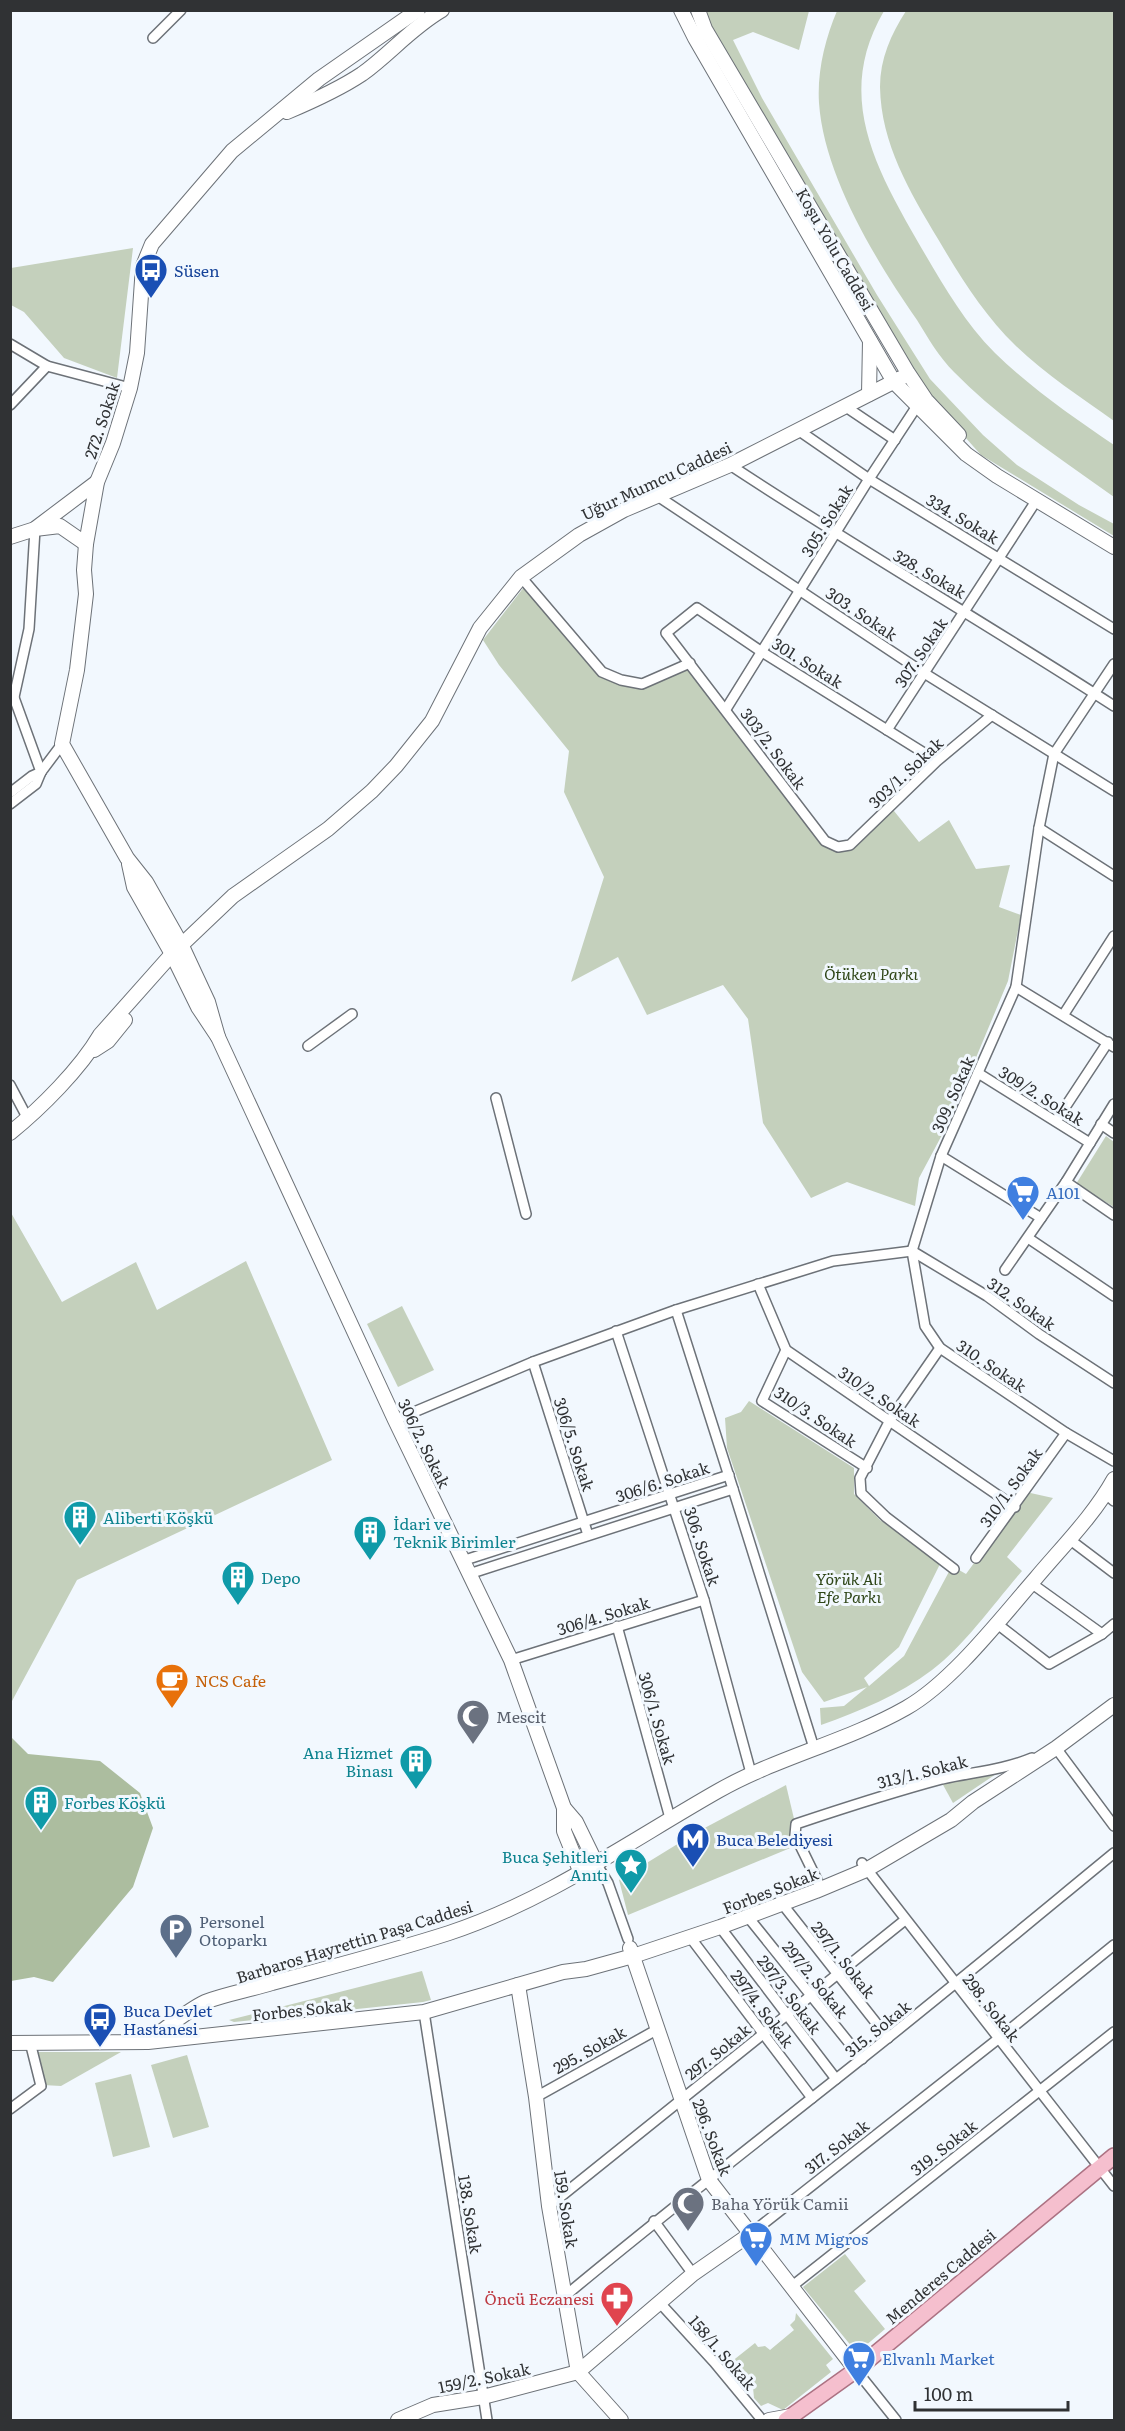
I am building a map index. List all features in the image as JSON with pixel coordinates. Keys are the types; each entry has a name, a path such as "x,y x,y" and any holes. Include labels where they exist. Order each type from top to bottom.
{"main road":[{"name":"272. Sokak","path":"62,744 78,659 86,594 84,570 86,544 97,482 113,443 130,388 137,353 144,266 152,244 232,151 319,79 418,10"},
{"name":"Koşu Yolu Caddesi","path":"681,10 695,38 870,339 898,380 922,403 966,454 1036,501 1114,547"},
{"name":"Koşu Yolu Caddesi","path":"698,10 705,29 901,360 922,403"},
{"name":"272. Sokak","path":"271,118 328,94 363,73 412,30 437,12"},
{"path":"869,394 870,339"},
{"path":"898,380 904,372 901,360"},
{"name":"Uğur Mumcu Caddesi","path":"10,1133 28,1119 91,1051 108,1041 178,952 238,902 243,890 328,828 372,791 396,766 432,721 480,628 521,577 579,535 624,510 730,465 898,380"},
{"path":"34,529 97,482"},
{"path":"10,537 34,529 60,526 86,544"},
{"name":"306/2. Sokak","path":"62,744 127,858 134,887 178,952 198,1007 218,1036 395,1419 511,1660 564,1808 576,1822 597,1864"},
{"name":"Barbaros Hayrettin Paşa Caddesi","path":"148,2042 204,2003 450,1932 492,1916 581,1873 670,1818 751,1773 861,1730 909,1706 944,1679 1069,1539 1110,1497 1114,1479"},
{"name":"Forbes Sokak","path":"10,2043 148,2042 424,2012 563,1972 586,1969 630,1948 780,1901 864,1866 951,1820 973,1802 1056,1748 1110,1708 1114,1699"},
{"path":"564,1808 564,1831 581,1873"},
{"name":"Forbes Sokak","path":"630,1948 690,1937 720,1927 748,1917 818,1882 864,1866"},
{"name":"296. Sokak","path":"630,1948 709,2181 856,2370"},
{"name":"159. Sokak","path":"518,1986 536,2097 549,2206 578,2372"},
{"name":"Menderes Caddesi","path":"788,2418 856,2370 1114,2156"},
{"name":"317. Sokak","path":"578,2372 693,2274 749,2235"},
{"path":"578,2372 621,2421"},
{"name":"159/2. Sokak","path":"398,2421 433,2405 483,2397 578,2372"},
{"path":"769,2421 788,2418"}],"street":[{"path":"153,38 181,10"},
{"path":"10,344 47,366 130,388"},
{"path":"10,405 47,366"},
{"name":"305. Sokak","path":"726,709 869,479 894,440 922,403"},
{"path":"846,407 894,440"},
{"name":"334. Sokak","path":"798,430 869,479 1114,629"},
{"name":"328. Sokak","path":"730,465 834,534 966,611 1114,706"},
{"name":"303. Sokak","path":"656,495 924,674 1114,792"},
{"name":"307. Sokak","path":"887,730 1036,501"},
{"path":"34,529 29,629 12,693 41,772"},
{"path":"521,577 602,672 621,680 642,684 690,663"},
{"name":"301. Sokak","path":"666,633 698,608 762,652 938,761"},
{"name":"303/2. Sokak","path":"666,633 825,841 838,847"},
{"name":"309. Sokak","path":"912,1251 941,1156 1016,987 1039,828 1054,754 1114,664"},
{"name":"303/1. Sokak","path":"838,847 850,845 938,761 992,715"},
{"name":"272. Sokak","path":"10,804 36,784 41,772 62,744"},
{"name":"272. Sokak","path":"10,793 41,772"},
{"path":"1039,828 1114,876"},
{"path":"1064,1014 1114,936"},
{"path":"1016,987 1111,1044 1056,1122"},
{"path":"308,1046 352,1014"},
{"name":"309/2. Sokak","path":"978,1073 1090,1143"},
{"path":"10,1085 28,1119"},
{"path":"496,1098 526,1215"},
{"path":"1005,1270 1066,1182 1114,1104"},
{"path":"1101,1124 1114,1133"},
{"path":"941,1156 1041,1218"},
{"path":"1066,1182 1114,1215"},
{"path":"1028,1238 1114,1296"},
{"path":"395,1419 533,1362 676,1310 833,1261 912,1251"},
{"name":"310. Sokak","path":"912,1251 925,1326 940,1348 1066,1433 1114,1461"},
{"name":"312. Sokak","path":"912,1251 987,1296 1039,1334 1114,1383"},
{"path":"758,1284 786,1350"},
{"path":"676,1310 729,1475"},
{"name":"306. Sokak","path":"616,1331 704,1600 751,1773"},
{"name":"310/3. Sokak","path":"940,1348 890,1420 860,1478 861,1493 886,1517 954,1569"},
{"name":"310/3. Sokak","path":"786,1350 762,1401 867,1468"},
{"name":"310/2. Sokak","path":"786,1350 1015,1508"},
{"name":"306/5. Sokak","path":"533,1362 588,1535"},
{"name":"310/1. Sokak","path":"976,1558 1015,1508 1066,1433"},
{"name":"306/6. Sokak","path":"729,1475 733,1489 588,1535 466,1567 584,1521 729,1475"},
{"path":"733,1489 814,1748"},
{"path":"1069,1539 1114,1573"},
{"path":"1031,1583 1102,1634"},
{"name":"306/4. Sokak","path":"511,1660 704,1600"},
{"path":"996,1623 1049,1664 1102,1634 1114,1624"},
{"name":"306/1. Sokak","path":"616,1626 670,1818"},
{"path":"1056,1748 1114,1826"},
{"name":"313/1. Sokak","path":"818,1882 795,1835 796,1824 886,1794 944,1779 1011,1767 1056,1748"},
{"name":"315. Sokak","path":"565,2296 654,2221 709,2181 862,2059 1114,1853"},
{"path":"597,1864 608,1883 630,1948"},
{"name":"298. Sokak","path":"864,1866 1114,2186"},
{"name":"297/1. Sokak","path":"780,1901 836,1975 888,2038"},
{"name":"297/2. Sokak","path":"748,1917 862,2059"},
{"name":"297. Sokak","path":"549,2206 905,1920"},
{"name":"297/3. Sokak","path":"720,1927 836,2079"},
{"name":"297/4. Sokak","path":"690,1937 812,2098"},
{"name":"317. Sokak","path":"749,2235 1114,1945"},
{"name":"138. Sokak","path":"424,2012 487,2421"},
{"name":"295. Sokak","path":"536,2097 658,2029"},
{"name":"319. Sokak","path":"791,2287 1114,2032"},
{"path":"10,2109 41,2086 30,2042"},
{"path":"654,2221 693,2274"},
{"name":"158/1. Sokak","path":"660,2303 714,2362 762,2421"},
{"path":"856,2370 896,2421"}],"green space":[{"path":"703,11 809,11 799,50 753,32 733,40 762,98 877,295 930,379 983,435 1017,465 1079,505 1114,524 1114,536 981,455 940,409 912,370"},
{"path":"837,11 884,11 869,43 862,74 862,104 867,134 877,163 890,192 922,249 964,316 995,353 1038,390 1114,445 1114,497 1011,422 954,372 934,347 869,245 841,188 823,131 819,103 819,79 823,56"},
{"path":"906,11 1114,11 1114,421 1039,366 1004,334 964,282 908,185 891,148 880,87 887,47"},
{"path":"133,248 117,378 64,358 24,312 11,305 11,268"},
{"name":"Ötüken Parkı","path":"524,587 602,672 642,684 690,663 825,841 850,845 890,806 919,842 949,820 976,869 1010,865 999,907 1021,915 1008,981 950,1120 919,1178 915,1206 847,1182 811,1198 763,1123 748,1019 723,985 647,1015 618,957 571,982 604,877 564,792 569,751 499,665 483,640"},
{"path":"1106,1136 1114,1142 1114,1207 1076,1184"},
{"path":"10,1211 62,1302 136,1262 157,1310 246,1261 332,1460 77,1580 12,1701"},
{"path":"402,1306 434,1370 398,1387 367,1324"},
{"name":"Yörük Ali Efe Parkı","path":"749,1401 854,1468 854,1494 880,1520 941,1562 899,1647 864,1678 869,1686 904,1656 952,1566 966,1574 1026,1492 1053,1498 1007,1557 1022,1571 956,1649 932,1670 893,1695 821,1725 820,1708 844,1706 867,1687 824,1702 802,1672 727,1448 725,1418 741,1412"},
{"path":"11,1737 28,1754 100,1761 140,1793 153,1828 133,1887 53,1982 34,1977 11,1981"},
{"path":"996,1774 953,1803 942,1783"},
{"path":"786,1785 800,1844 628,1915 619,1880 697,1832"},
{"path":"422,1971 431,2000 234,2022 229,2020"},
{"path":"38,2052 121,2052 61,2086 43,2085"},
{"path":"187,2055 209,2127 173,2138 151,2065"},
{"path":"131,2074 150,2147 113,2157 95,2083"},
{"path":"845,2254 866,2281 854,2291 885,2329 857,2353 803,2287"},
{"path":"796,2313 833,2359 826,2365 831,2372 783,2410 768,2403 761,2406 754,2398 752,2377 735,2375 726,2366 755,2343 758,2347 765,2346 770,2350 794,2330 790,2325 795,2320"}],"place":[{"name":"Süsen","path":"151,299"},
{"name":"A101","path":"1023,1221"},
{"name":"Aliberti Köşkü","path":"80,1546"},
{"name":"İdari ve Teknik Birimler","path":"370,1561"},
{"name":"Depo","path":"238,1606"},
{"name":"NCS Cafe","path":"172,1709"},
{"name":"Mescit","path":"473,1745"},
{"name":"Ana Hizmet Binası","path":"416,1790"},
{"name":"Forbes Köşkü","path":"41,1831"},
{"name":"Buca Belediyesi","path":"693,1868"},
{"name":"Buca Şehitleri Anıtı","path":"631,1894"},
{"name":"Personel Otoparkı","path":"176,1959"},
{"name":"Buca Devlet Hastanesi","path":"100,2048"},
{"name":"Baha Yörük Camii","path":"688,2232"},
{"name":"MM Migros","path":"756,2267"},
{"name":"Öncü Eczanesi","path":"617,2327"},
{"name":"Elvanlı Market","path":"859,2387"}]}
